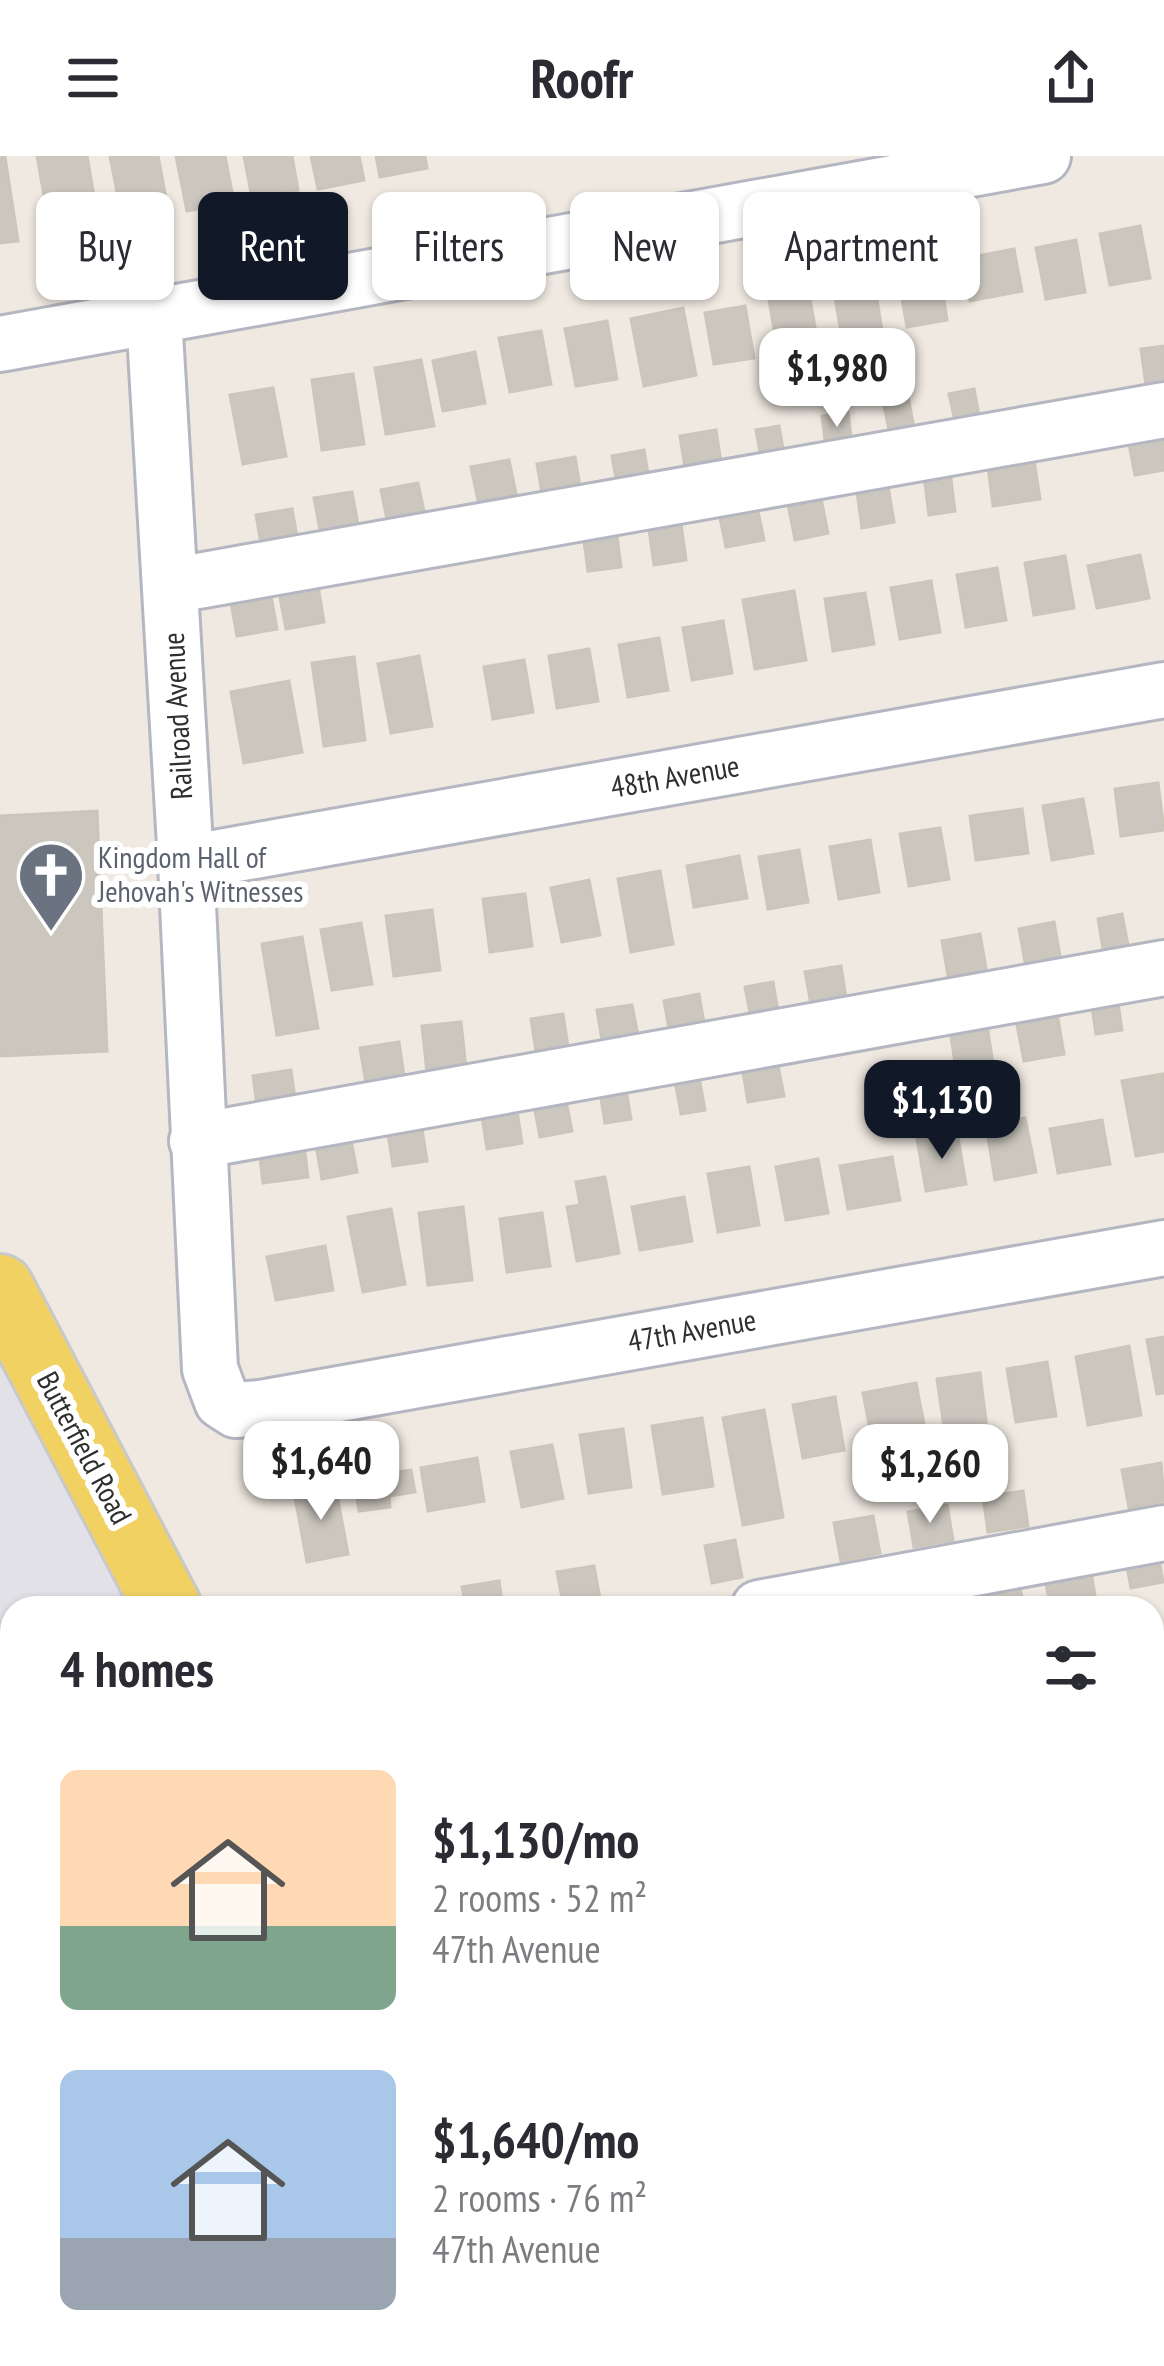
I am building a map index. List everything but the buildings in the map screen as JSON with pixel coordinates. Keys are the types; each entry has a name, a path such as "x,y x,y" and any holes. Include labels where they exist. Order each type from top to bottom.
{"main road":[{"name":"Butterfield Road","path":"0,1288 162,1596"}],"street":[{"path":"0,344 1043,156"},
{"name":"Railroad Avenue","path":"154,316 210,1369 222,1402"},
{"path":"170,586 1164,410"},
{"name":"48th Avenue","path":"186,863 1164,690"},
{"path":"197,1141 1164,968"},
{"name":"47th Avenue","path":"222,1402 236,1410 260,1408 1164,1248"},
{"path":"823,1596 1164,1532"}],"shaded area":[{"path":"0,1329 156,1596 0,1596"}],"place":[{"name":"Kingdom Hall of Jehovah's Witnesses","path":"51,934"}]}
